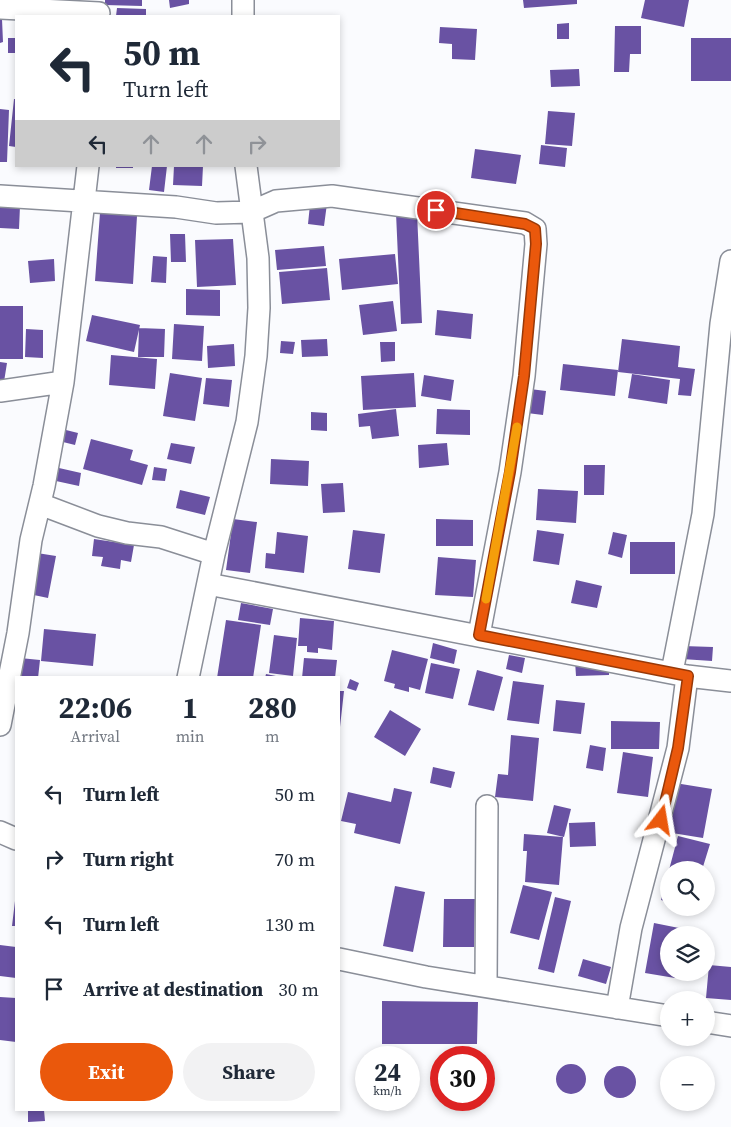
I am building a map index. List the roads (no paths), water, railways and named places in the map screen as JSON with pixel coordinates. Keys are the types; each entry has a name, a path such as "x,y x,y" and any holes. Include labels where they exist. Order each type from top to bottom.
{"street":[{"path":"244,0 244,15"},
{"path":"0,8 99,10"},
{"path":"0,725 18,633 31,540 40,504 63,382 88,167"},
{"path":"188,676 214,554 248,422 256,356 259,308 258,258 246,167"},
{"path":"0,196 176,207 216,213 251,212 276,201 304,196 332,196 525,224 535,229 536,244 524,376 510,472 479,635"},
{"path":"617,1008 631,928 678,748 680,674 703,514 721,324 731,261"},
{"path":"0,391 63,382"},
{"path":"40,504 98,526 127,533 161,537 214,554"},
{"path":"208,584 680,674 731,681"},
{"path":"486,806 486,986"},
{"path":"0,832 15,840"},
{"path":"340,959 426,977 660,1015"},
{"path":"715,1023 731,1026"}]}
